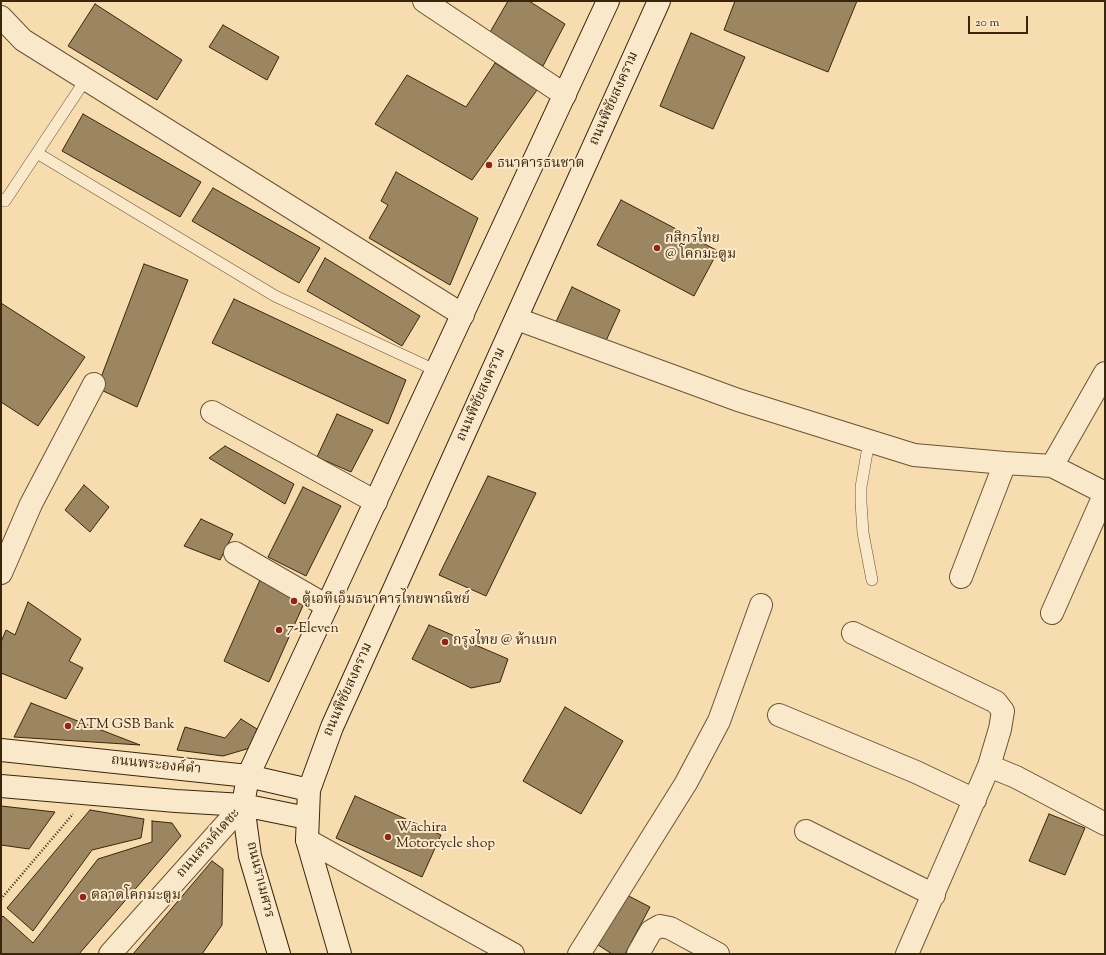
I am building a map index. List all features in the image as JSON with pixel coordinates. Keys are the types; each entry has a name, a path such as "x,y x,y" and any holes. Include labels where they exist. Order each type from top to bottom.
{"street":[{"path":"424,1 565,95"},
{"path":"243,805 248,776 608,1"},
{"name":"ถนนพิชัยสงคราม","path":"307,818 309,790 332,727 659,1"},
{"path":"1,17 23,40 463,315"},
{"path":"516,319 738,400 914,455 1005,464 1052,466 1105,493 1052,613"},
{"path":"1052,466 1105,373"},
{"path":"1,573 31,504 94,384"},
{"path":"212,412 376,502"},
{"path":"961,577 1005,464"},
{"path":"235,553 327,606"},
{"path":"578,954 686,783 719,721 761,605"},
{"path":"853,633 996,702 1003,711 1000,729 990,766 907,954"},
{"path":"779,716 916,772 975,800"},
{"name":"ถนนพระองค์ดำ","path":"1,750 248,776 309,790"},
{"path":"990,766 1016,777 1105,824"},
{"path":"1,786 243,805 307,818 307,840 340,954"},
{"name":"ถนนสรงค์เดชะ","path":"110,954 243,805"},
{"name":"ถนนราเมศวร","path":"243,805 250,856 279,954"},
{"path":"806,832 934,895"},
{"path":"307,840 513,954"},
{"path":"638,954 651,931 660,926 670,928 718,954"}],"lane":[{"path":"1,199 5,201 86,79"},
{"path":"36,153 276,296 437,371"},
{"path":"869,441 861,487 860,502 863,533 872,580"}],"path":[{"path":"1,899 89,794"}],"building":[{"path":"508,1 529,1 565,24 543,66 489,34"},
{"path":"735,1 857,1 828,72 724,30"},
{"path":"95,4 182,60 157,100 68,46"},
{"path":"223,25 279,57 267,80 209,47"},
{"path":"691,33 745,57 713,129 660,106"},
{"path":"495,63 537,90 472,180 375,124 407,75 466,107"},
{"path":"83,114 201,182 180,217 62,151"},
{"path":"396,172 478,218 450,285 369,238 388,205 381,201"},
{"path":"213,188 320,248 299,283 192,221"},
{"name":"กสิกรไทย @ โคกมะตูม","path":"621,200 718,251 694,296 597,245"},
{"path":"325,258 420,316 402,346 307,291"},
{"path":"144,264 188,280 137,407 97,388"},
{"path":"572,287 620,310 605,343 555,324"},
{"path":"234,299 406,380 388,424 212,343"},
{"path":"1,303 85,357 38,426 1,402"},
{"path":"337,414 373,430 351,472 317,457"},
{"path":"225,446 294,484 285,504 209,458"},
{"path":"488,476 536,493 486,596 439,575"},
{"path":"84,485 109,507 90,532 65,510"},
{"path":"303,487 341,506 306,576 268,557"},
{"path":"201,519 233,534 220,560 184,546"},
{"path":"260,580 305,601 269,682 224,661"},
{"path":"28,602 81,639 69,661 83,668 66,699 1,673 1,642 6,630 15,635"},
{"name":"กรุงไทย @ ห้าแบก","path":"429,625 508,659 500,682 471,688 412,659"},
{"path":"31,703 140,745 14,737"},
{"path":"565,707 623,741 581,814 523,781"},
{"path":"241,719 257,729 250,748 223,756 177,750 185,727 225,738"},
{"name":"Wachira Motorcycle shop","path":"355,796 441,835 422,877 336,838"},
{"path":"1,806 55,812 29,849 1,845"},
{"path":"90,810 144,819 141,838 92,850 33,931 7,908"},
{"path":"1049,814 1085,828 1065,875 1029,861"},
{"path":"152,821 172,823 181,836 79,954 1,954 1,918 3,916 33,943 98,859 152,842"},
{"path":"212,861 223,869 222,925 202,954 133,954"},
{"path":"621,892 650,907 625,954 612,954 592,941"}],"place":[{"name":"ธนาคารธนชาต","path":"489,165"},
{"name":"กสิกรไทย @ โคกมะตูม","path":"657,248"},
{"name":"ตู้เอทีเอ็มธนาคารไทยพาณิชย์","path":"294,601"},
{"name":"7-Eleven","path":"279,630"},
{"name":"กรุงไทย @ ห้าแบก","path":"445,642"},
{"name":"ATM GSB Bank","path":"68,726"},
{"name":"Wachira Motorcycle shop","path":"388,837"},
{"name":"ตลาดโคกมะตูม","path":"83,897"}]}
